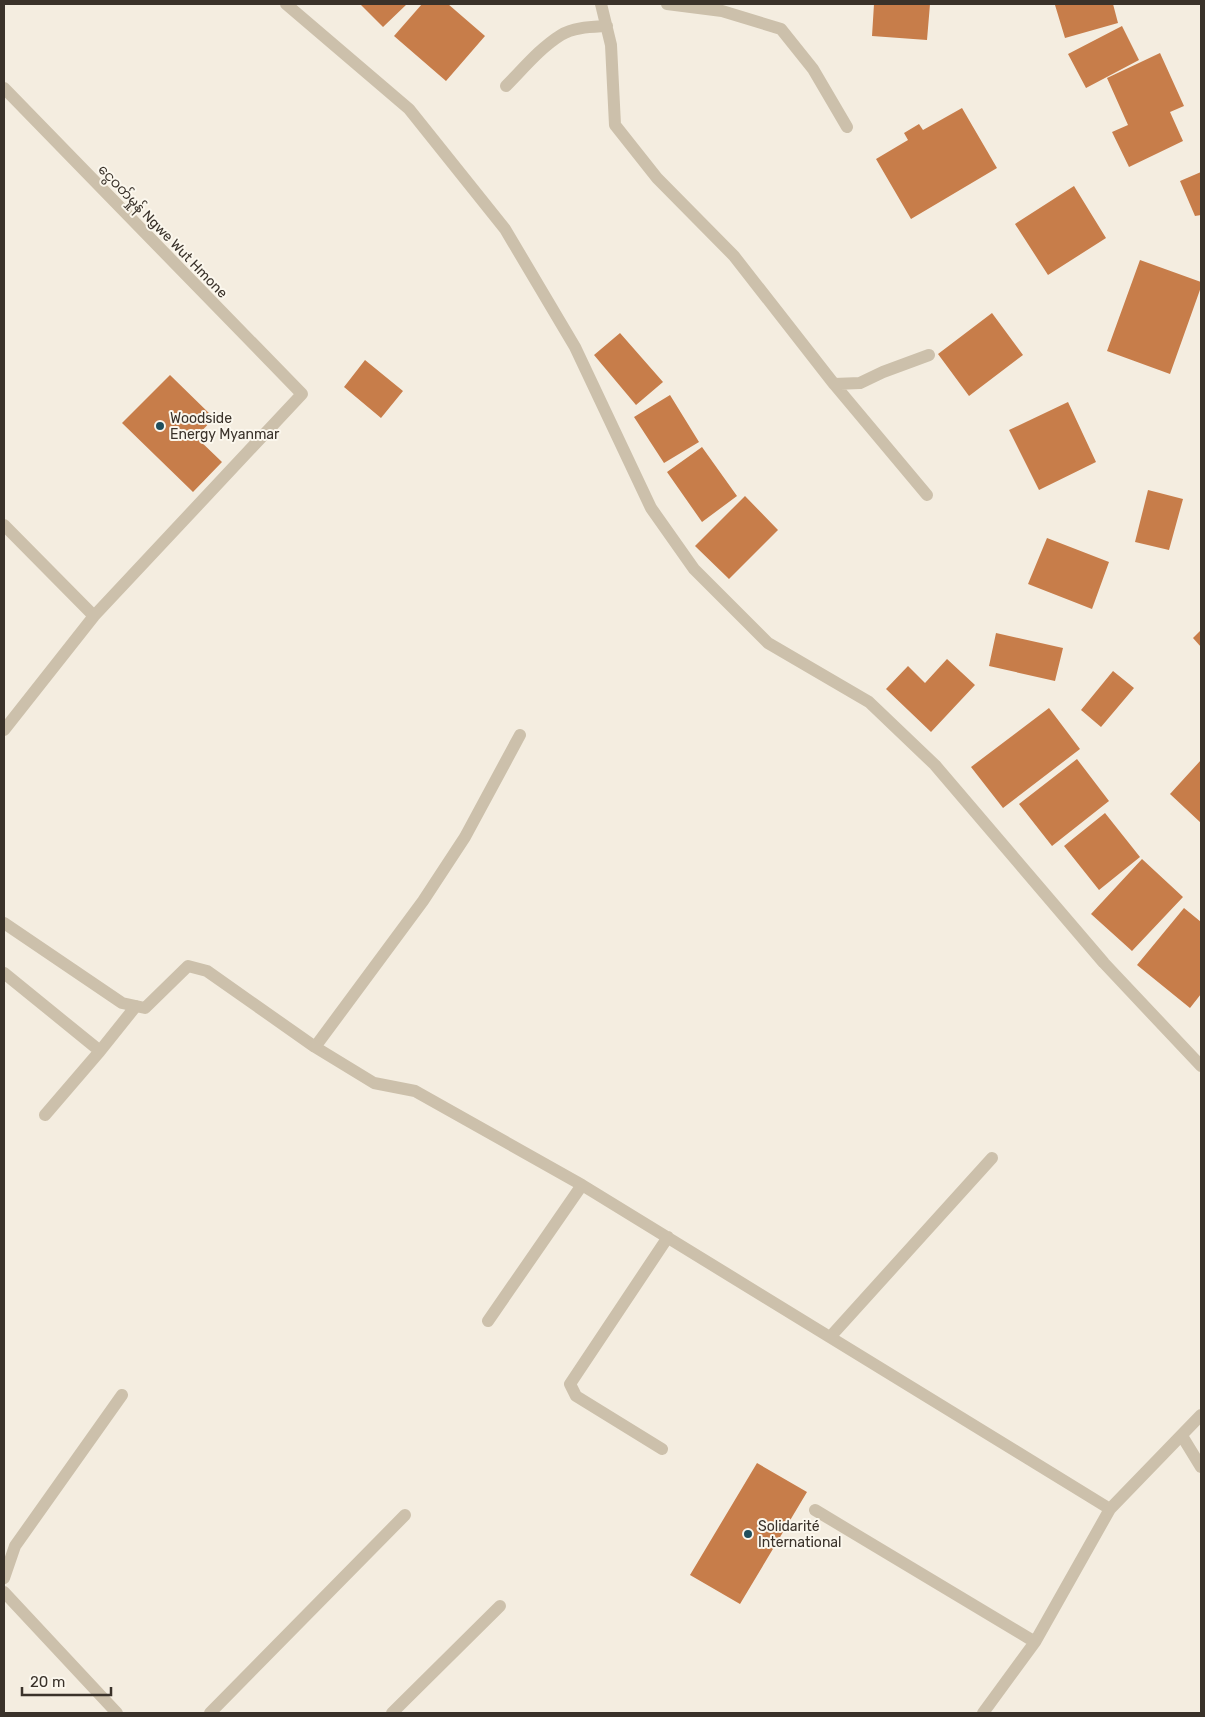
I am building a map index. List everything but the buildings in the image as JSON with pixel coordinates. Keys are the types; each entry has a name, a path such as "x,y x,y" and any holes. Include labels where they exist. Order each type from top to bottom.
{"street":[{"path":"286,4 409,109 505,229 575,347 651,508 694,569 768,643 869,702 935,765 1104,963 1201,1066"},
{"path":"601,4 611,45 615,125 657,178 734,256 834,384 927,495"},
{"path":"667,4 722,10 781,29 813,69 847,127"},
{"path":"506,86 540,51 562,34 587,27 606,26"},
{"name":"ငွေဝတ်မှုန် Ngwe Wut Hmone","path":"4,88 302,394 94,616"},
{"path":"834,384 860,383 883,372 929,355"},
{"path":"4,525 94,616 4,730"},
{"path":"315,1047 423,901 464,837 520,735"},
{"path":"5,927 122,1002 145,1008 188,966 207,971 315,1047 374,1083 415,1091 582,1185 831,1336 1110,1509"},
{"path":"4,974 100,1051"},
{"path":"45,1115 136,1006"},
{"path":"831,1336 992,1158"},
{"path":"488,1321 582,1185"},
{"path":"662,1449 576,1396 570,1384 668,1238"},
{"path":"4,1578 15,1546 122,1395"},
{"path":"983,1713 1035,1642 1110,1509 1201,1415"},
{"path":"1182,1436 1201,1467"},
{"path":"815,1510 1035,1642"},
{"path":"210,1713 405,1515"},
{"path":"4,1592 117,1713"},
{"path":"392,1713 500,1606"}],"place":[{"name":"Woodside Energy Myanmar","path":"160,426"},
{"name":"Solidarité International","path":"748,1534"}]}
